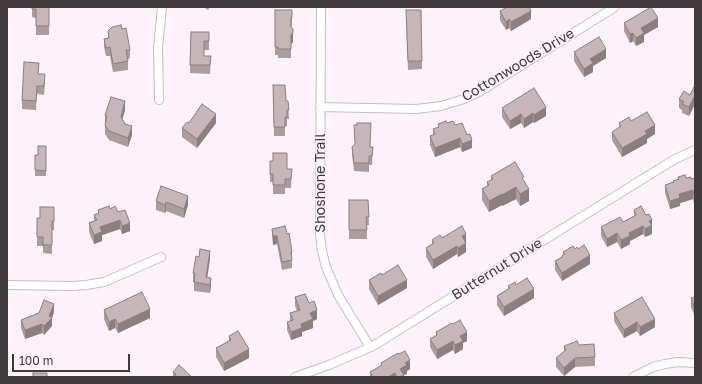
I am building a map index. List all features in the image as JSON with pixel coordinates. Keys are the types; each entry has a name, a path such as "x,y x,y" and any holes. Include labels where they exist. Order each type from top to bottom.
{"street":[{"path":"160,100 158,48 162,7"},
{"name":"Shoshone Trail","path":"321,7 320,234 322,251 328,274 338,296 370,347"},
{"name":"Cottonwoods Drive","path":"320,107 416,109 447,104 464,99 479,92 615,7"},
{"name":"Butternut Drive","path":"295,377 329,365 370,347 675,160 695,150"},
{"path":"7,285 73,286 104,282 161,257"},
{"path":"633,377 653,367 665,364 678,362 695,363"}],"building":[{"path":"32,7 49,7 49,26 36,26 36,9 32,9"},
{"path":"507,7 529,7 531,11 511,22 509,19 506,22 500,11"},
{"path":"651,7 658,18 641,28 644,33 636,38 633,33 630,34 624,23"},
{"path":"275,10 292,10 291,27 293,29 293,33 291,35 291,49 278,49 278,47 275,47"},
{"path":"406,10 421,10 422,61 408,61"},
{"path":"121,25 122,29 126,28 130,50 126,50 128,61 113,64 110,47 106,48 104,39 109,38 108,31 112,27"},
{"path":"191,32 209,32 209,41 204,41 204,56 211,56 210,65 190,65"},
{"path":"599,37 606,49 590,59 593,63 584,69 574,52"},
{"path":"24,62 39,63 38,74 45,74 44,86 37,86 36,101 22,100"},
{"path":"273,85 285,85 286,101 288,101 289,110 287,110 287,117 285,117 285,127 274,127"},
{"path":"695,85 695,98 694,97 689,107 682,104 684,102 679,99 684,91 690,95"},
{"path":"534,88 546,107 534,115 533,113 524,119 521,114 510,121 502,108"},
{"path":"111,97 125,101 121,117 125,124 132,126 128,138 109,131 105,125 107,116 105,115"},
{"path":"202,104 216,114 197,139 182,128 187,122 189,123"},
{"path":"647,112 655,125 645,131 647,134 622,148 612,132 621,126 619,123 629,117 631,121"},
{"path":"446,121 447,123 453,121 455,125 462,123 467,135 470,134 472,140 462,144 460,138 435,148 430,136 435,134 433,129 439,127 438,124"},
{"path":"357,123 371,123 370,147 373,147 372,156 369,156 369,163 354,163 352,147 355,144 354,125 357,125"},
{"path":"38,146 46,146 46,171 35,170 35,155 38,155"},
{"path":"273,153 287,153 287,169 292,169 291,179 285,179 285,185 273,185 273,174 270,174 270,161 273,161"},
{"path":"515,162 529,189 520,194 516,187 489,201 482,189 489,185 487,182 493,179 491,176"},
{"path":"685,175 686,178 695,178 695,195 693,190 679,194 680,198 670,201 665,185 679,179 678,177"},
{"path":"161,186 188,196 184,209 166,202 165,205 156,201"},
{"path":"349,200 368,200 369,217 366,217 367,230 349,230"},
{"path":"109,206 110,209 115,206 118,212 125,210 130,223 122,226 120,220 100,227 102,232 94,235 89,223 97,220 94,215 99,213 98,210"},
{"path":"641,206 646,215 649,214 652,220 649,221 652,225 645,229 643,226 629,233 630,236 621,240 617,233 607,239 601,227 620,217 623,222 636,215 634,210"},
{"path":"40,207 54,207 54,221 52,221 52,245 43,245 43,237 37,237 37,218 40,218"},
{"path":"285,226 287,234 289,233 292,260 282,262 277,236 273,236 272,229"},
{"path":"462,226 466,234 462,236 466,243 458,248 457,246 433,260 426,248 434,243 432,240 440,235 442,238"},
{"path":"584,245 590,255 562,273 555,261 565,254 563,252 573,246 575,249 577,247 578,249"},
{"path":"200,249 210,251 206,277 211,278 210,285 194,282 195,273 193,273 196,256 199,257"},
{"path":"398,265 407,280 378,296 369,280 381,273 382,275"},
{"path":"527,278 534,289 504,307 497,296 510,288 508,286 515,282 516,285"},
{"path":"142,292 150,309 118,324 115,319 109,322 104,310"},
{"path":"305,294 309,303 314,301 317,310 310,313 313,319 301,324 302,328 291,332 287,322 293,320 290,313 300,310 295,297"},
{"path":"642,297 655,319 640,327 637,322 624,330 614,313"},
{"path":"695,297 695,309 691,298"},
{"path":"44,300 54,304 49,316 52,318 44,326 42,324 25,330 21,320 39,313"},
{"path":"460,320 467,332 460,336 463,341 455,345 453,341 437,350 430,339 437,335 436,332"},
{"path":"238,331 249,349 224,363 216,348 231,340 229,336"},
{"path":"577,341 579,345 594,344 595,357 575,358 564,368 556,358 566,350 564,346"},
{"path":"405,351 410,360 405,363 407,365 400,369 404,375 397,377 395,373 388,377 373,377 370,372 382,365 381,363 398,353 399,354"},
{"path":"179,365 192,377 174,377 176,374 173,372"},
{"path":"33,373 47,373 47,377 33,377"}]}
